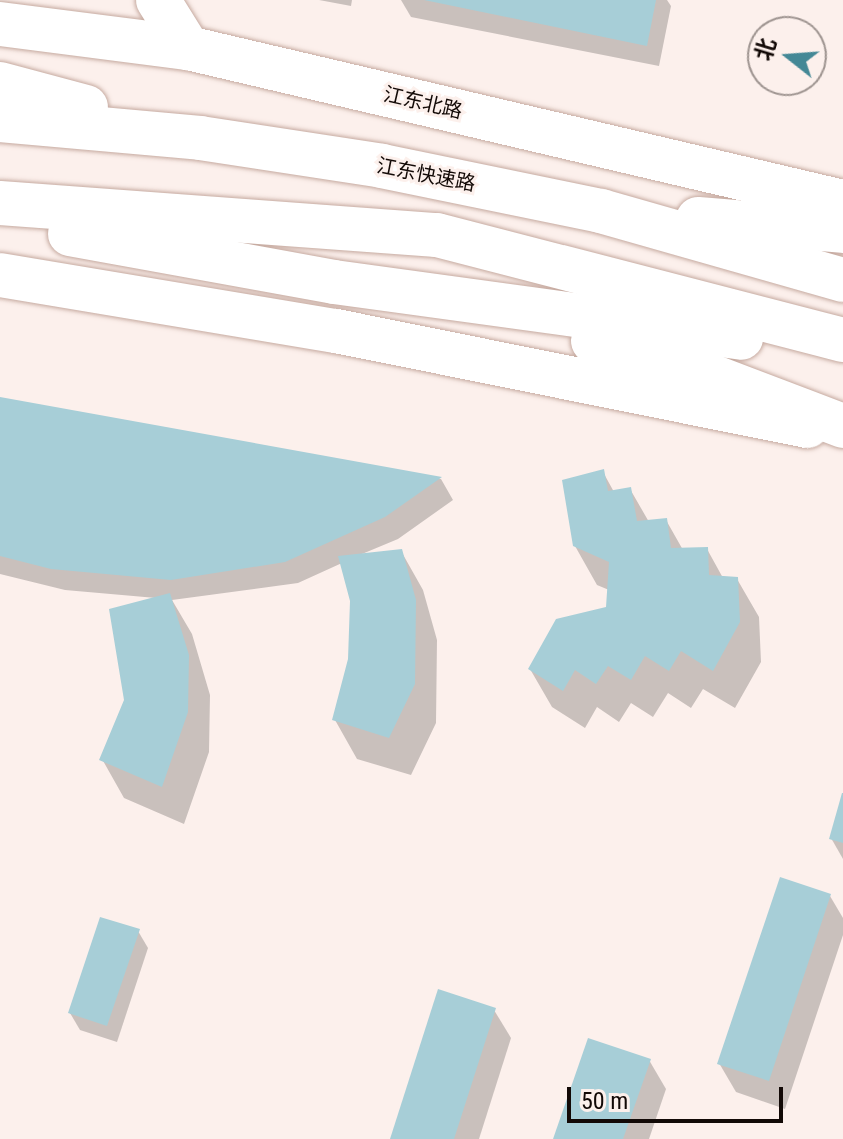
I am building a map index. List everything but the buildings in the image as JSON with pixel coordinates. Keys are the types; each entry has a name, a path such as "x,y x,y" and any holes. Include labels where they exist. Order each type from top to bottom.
{"main road":[{"path":"0,4 16,0"},
{"path":"158,0 188,48"},
{"name":"江东北路","path":"0,24 188,48 843,202"},
{"path":"0,84 200,138"},
{"name":"江东快速路","path":"0,120 200,138 382,166 601,211 843,280"},
{"path":"0,203 437,235 843,340"},
{"path":"601,211 843,231"},
{"path":"0,226 86,236 334,282 543,328 688,367 843,426"},
{"path":"0,275 336,331 843,433"},
{"path":"334,282 843,352"}]}
